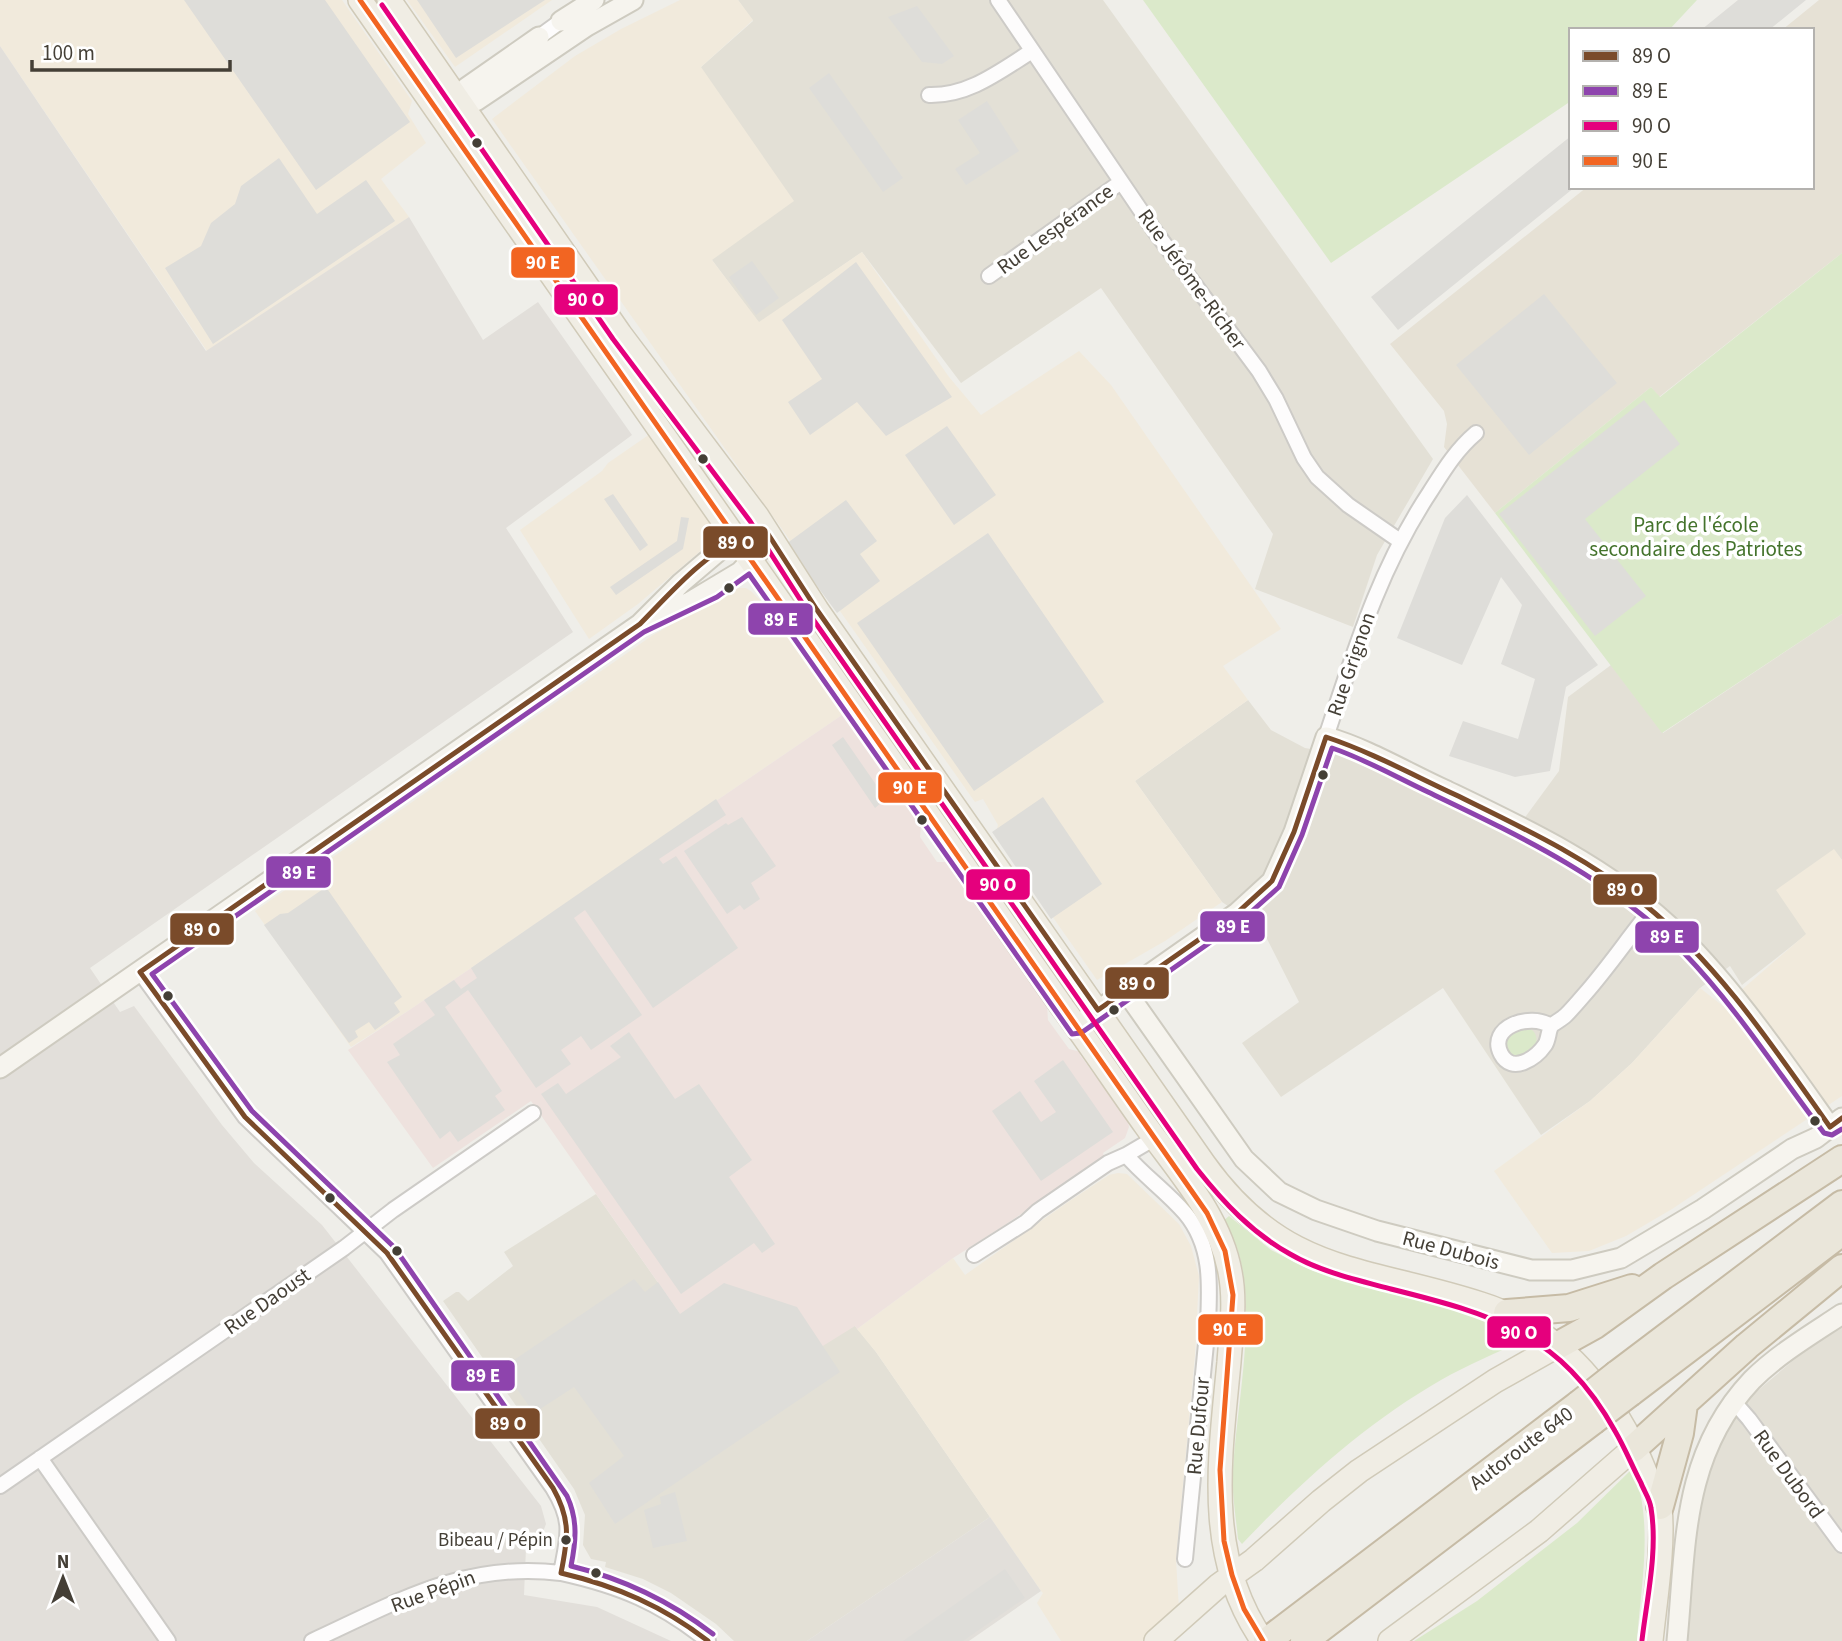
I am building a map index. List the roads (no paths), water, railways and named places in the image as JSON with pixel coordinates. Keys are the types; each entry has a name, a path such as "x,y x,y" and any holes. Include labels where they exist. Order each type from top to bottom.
{"highway":[{"path":"1557,1346 1595,1325 1663,1276 1842,1159"},
{"name":"Autoroute 640","path":"1280,1638 1623,1384 1842,1204"},
{"name":"Autoroute 640","path":"1623,1384 1842,1232"},
{"path":"1634,1448 1754,1339 1842,1268"},
{"path":"1507,1313 1580,1305 1663,1276"},
{"path":"1660,1506 1680,1433 1684,1404"}],"main road":[{"path":"360,0 1214,1226 1230,1272 1232,1321 1219,1496 1224,1547 1231,1576 1249,1619 1280,1638"},
{"path":"389,0 466,99 621,334 769,536 817,610 1212,1176 1236,1204 1256,1222 1300,1250 1333,1264 1507,1313 1557,1346 1603,1393 1634,1448 1660,1506 1651,1641"},
{"path":"1156,1641 1321,1501 1384,1454 1495,1381 1557,1346"},
{"path":"1390,1641 1539,1531 1634,1448"}],"street":[{"path":"441,117 539,37 593,0"},
{"path":"466,99 633,0"},
{"name":"Rue Jérôme-Richer","path":"998,0 1161,240 1259,371 1276,398 1304,458 1317,477 1348,505 1400,541"},
{"path":"929,95 950,94 972,88 1032,51"},
{"name":"Rue Lespérance","path":"989,276 1121,182"},
{"name":"Rue Grignon","path":"1076,1026 1237,913 1272,881 1294,832 1373,599 1400,541 1448,463 1476,433"},
{"path":"0,1068 640,624 716,552 737,541 769,536"},
{"path":"640,624 690,602 740,572 769,536"},
{"path":"1326,737 1358,749 1528,831 1594,869 1651,910 1693,950 1836,1123"},
{"path":"1551,1026 1566,1015 1587,992 1651,910"},
{"path":"140,972 245,1117 387,1253 560,1499 568,1525 561,1573"},
{"name":"Rue Dubois","path":"1125,990 1244,1159 1279,1192 1335,1218 1433,1247 1521,1268 1540,1271 1572,1270 1621,1258 1703,1209 1836,1123"},
{"name":"Rue Daoust","path":"0,1486 533,1113"},
{"path":"974,1255 1026,1222 1108,1163 1155,1138"},
{"name":"Rue Dufour","path":"1126,1155 1184,1212 1198,1234 1208,1263 1208,1323 1185,1559"},
{"path":"1677,1641 1686,1532 1695,1481 1709,1444 1735,1403 1760,1373 1842,1314"},
{"name":"Rue Dubord","path":"1735,1403 1842,1545"},
{"path":"40,1458 168,1641"},
{"name":"Rue Pépin","path":"312,1641 429,1588 463,1577 516,1571 561,1573 610,1585 642,1597 674,1615 708,1641"}],"place":[{"name":"Bibeau / Pépin","path":"566,1540"}],"park label":[{"name":"Parc de l'école secondaire des Patriotes","path":"1696,537"}]}
